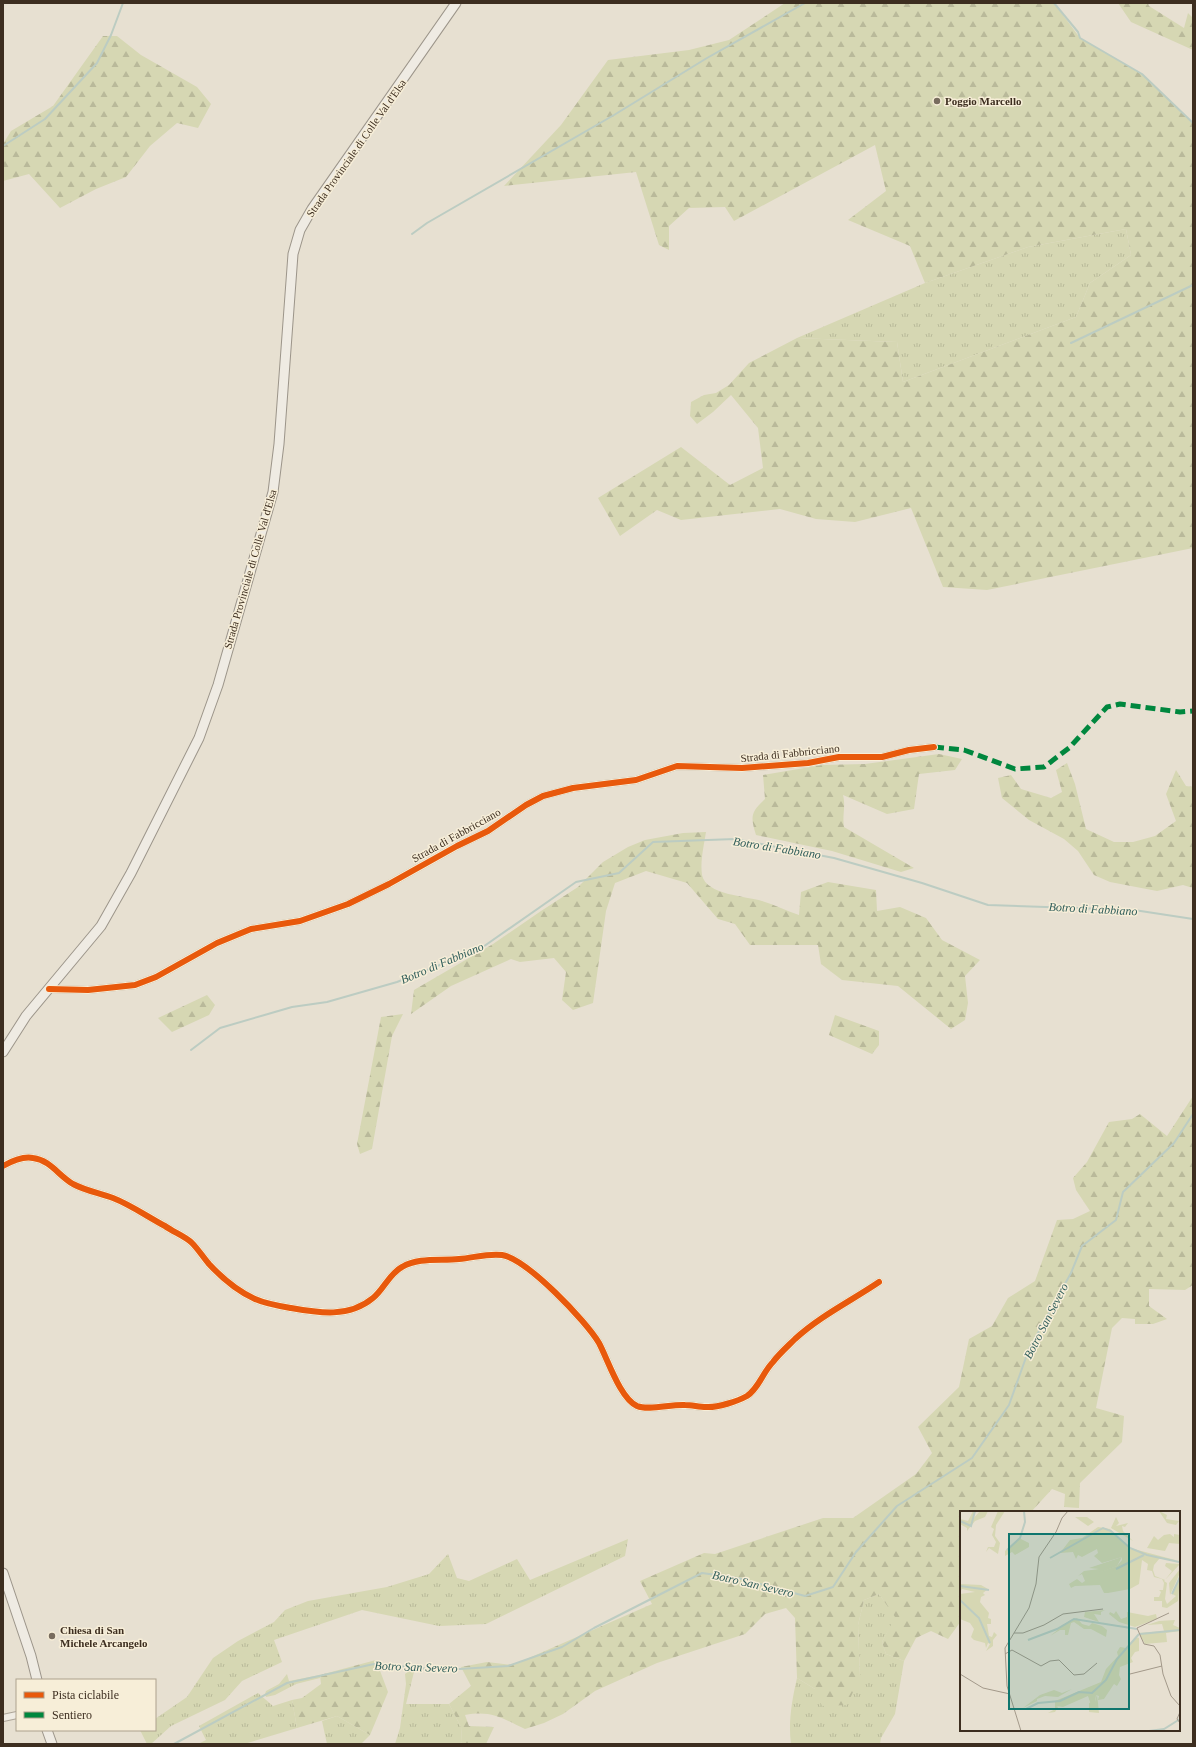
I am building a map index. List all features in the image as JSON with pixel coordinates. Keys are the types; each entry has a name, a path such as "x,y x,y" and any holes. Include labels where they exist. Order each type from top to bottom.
{"main road":[{"name":"Strada Provinciale di Colle Val d'Elsa","path":"3,1052 22,1021 101,926 131,873 199,738 218,685 273,492 279,444 293,254 300,230 312,209 456,3"},
{"path":"3,1573 6,1591 32,1660 37,1679"},
{"path":"47,1731 52,1744"}],"street":[{"name":"Strada di Fabbricciano","path":"49,989 88,990 135,985 156,977 217,943 251,929 300,921 348,904 389,884 457,846 488,831 526,805 543,796 573,788 636,780 677,766 742,768 808,763 839,757 882,757 909,750 934,747"},
{"path":"3,1166 26,1157 44,1161 70,1182 81,1188 114,1198 190,1242 226,1281 243,1293 258,1300 322,1314 338,1313 364,1304 375,1296 394,1272 412,1262 455,1260 503,1255 515,1260 537,1275 587,1326 599,1343 630,1402 646,1408 674,1404 708,1408 721,1405 747,1395 758,1385 771,1363 794,1340 839,1306 879,1282"},
{"path":"3,1718 16,1715"}],"green space":[{"path":"785,3 1054,3 1080,38 1142,74 1193,123 1193,548 987,590 943,587 911,508 855,522 816,519 780,509 681,520 657,510 620,536 598,498 681,447 730,485 763,468 758,428 731,395 713,412 697,424 690,416 691,402 704,395 716,393 729,385 749,363 797,338 897,342 903,382 1076,317 1090,283 1131,255 1126,229 1028,247 925,283 910,246 848,220 886,191 875,145 734,221 725,207 689,208 669,226 669,250 659,245 636,172 504,186 561,125 608,60 689,50 729,40"},
{"path":"1118,3 1148,3 1149,6 1184,28 1188,13 1193,18 1193,50 1131,22"},
{"path":"103,36 117,36 141,55 197,87 211,104 198,128 177,123 150,146 126,177 96,189 60,208 29,174 3,181 3,144 11,131 53,106"},
{"path":"1126,229 1131,255 1090,283 1076,317 903,382 897,342 797,338 925,283 1028,247"},
{"path":"939,754 962,759 955,770 919,774 914,809 887,814 843,795 844,827 914,868 901,872 832,851 756,835 753,815 757,807 765,799 763,775 822,765 865,764"},
{"path":"1067,763 1075,784 1086,829 1114,842 1133,842 1155,836 1176,821 1166,794 1176,770 1186,786 1193,787 1193,888 1183,885 1157,891 1110,882 1094,875 1078,851 1064,839 1029,820 1002,798 998,778 1011,775 1021,789 1051,798 1062,792 1056,770"},
{"path":"706,832 702,859 702,875 705,882 719,891 762,901 799,915 801,892 828,882 876,890 877,911 900,907 926,918 942,940 980,960 965,976 968,1003 965,1020 951,1029 898,986 842,980 821,964 818,945 750,945 735,924 718,919 687,883 646,871 615,883 606,911 593,1003 573,1010 562,1000 566,972 554,958 520,962 511,959 451,986 411,1014 414,990 493,944 578,887 603,862 628,847 645,840 683,833"},
{"path":"207,995 215,1005 209,1015 172,1032 158,1018"},
{"path":"403,1014 392,1036 372,1149 360,1154 357,1144 381,1017"},
{"path":"835,1015 879,1031 879,1045 872,1054 829,1035"},
{"path":"1193,1096 1193,1285 1185,1290 1149,1289 1149,1306 1167,1319 1153,1324 1135,1324 1135,1319 1122,1318 1112,1328 1096,1408 1124,1416 1122,1442 1080,1483 1079,1508 1064,1507 1065,1494 1052,1489 1032,1511 960,1511 960,1622 948,1639 931,1631 916,1638 904,1661 886,1654 882,1642 895,1617 879,1594 864,1600 858,1625 860,1677 847,1705 822,1706 815,1689 797,1678 795,1618 786,1608 765,1614 745,1634 657,1663 595,1691 563,1714 544,1723 525,1729 503,1718 489,1714 465,1715 469,1726 494,1727 486,1744 459,1744 462,1742 461,1727 449,1704 471,1686 461,1667 487,1662 513,1665 652,1604 640,1581 704,1553 715,1554 823,1518 853,1518 916,1474 932,1453 918,1427 959,1387 969,1339 992,1326 1008,1298 1035,1281 1057,1220 1073,1219 1090,1211 1076,1190 1073,1178 1087,1162 1109,1122 1132,1119 1140,1114 1167,1136"},
{"path":"628,1539 625,1556 486,1624 439,1626 362,1610 274,1640 282,1662 242,1681 225,1700 171,1726 151,1744 147,1744 140,1731 156,1731 156,1718 187,1697 213,1658 238,1641 274,1622 285,1610 308,1601 387,1587 429,1574 448,1554 457,1578 469,1581 517,1559 530,1580"},
{"path":"879,1594 896,1617 882,1642 886,1654 904,1661 895,1714 881,1738 880,1744 791,1744 791,1711 797,1678 815,1689 860,1677 858,1625 864,1600"},
{"path":"376,1660 388,1692 370,1735 337,1716 297,1728 292,1700 302,1698 321,1684 320,1675"},
{"path":"416,1664 406,1704 449,1704 461,1727 462,1742 459,1744 395,1744 400,1728 406,1684 405,1674"},
{"path":"287,1674 289,1681 320,1675 320,1678 296,1684 275,1695 266,1697 266,1691 279,1684"},
{"path":"258,1693 273,1706 292,1700 297,1728 244,1744 198,1744 206,1740 199,1726"},
{"path":"337,1716 370,1735 361,1744 327,1744 322,1721"}],"waterway":[{"path":"3,146 45,119 97,63 111,35 123,3"},
{"path":"412,234 427,223 614,115 707,58 805,3"},
{"path":"1054,3 1078,32 1080,38 1142,74 1193,123"},
{"path":"1071,343 1193,285"},
{"name":"Botro di Fabbiano","path":"191,1050 220,1028 292,1007 327,1002 397,982 480,949 576,882 619,873 653,842 735,839 834,858 922,883 988,905 1134,910 1193,919"},
{"name":"Botro San Severo","path":"174,1744 287,1683 374,1664 443,1670 508,1666 562,1647 594,1628 702,1573 738,1578 805,1596 833,1587 856,1552 897,1506 972,1458 1009,1405 1029,1349 1071,1273 1082,1246 1116,1220 1123,1192 1174,1143 1193,1114"}],"marked path":[{"path":"934,747 964,750 1015,769 1044,767 1069,748 1107,707 1120,704 1180,712 1193,711"}],"cycle path":[{"path":"49,989 88,990 135,985 156,977 217,943 251,929 300,921 348,904 389,884 457,846 488,831 526,805 543,796 573,788 636,780 677,766 742,768 808,763 839,757 882,757 909,750 934,747"},
{"path":"3,1166 21,1158 39,1159 73,1184 120,1201 186,1238 194,1245 209,1264 230,1284 248,1296 268,1304 312,1311 344,1311 354,1309 373,1298 397,1270 415,1262 491,1255 502,1255 513,1259 526,1267 555,1292 582,1321 599,1343 615,1378 625,1395 637,1406 648,1408 679,1405 711,1407 727,1404 747,1396 755,1389 766,1370 775,1359 795,1339 825,1316 879,1282"}],"place":[{"name":"Poggio Marcello","path":"937,101"},
{"name":"Chiesa di San Michele Arcangelo","path":"52,1636"}]}
